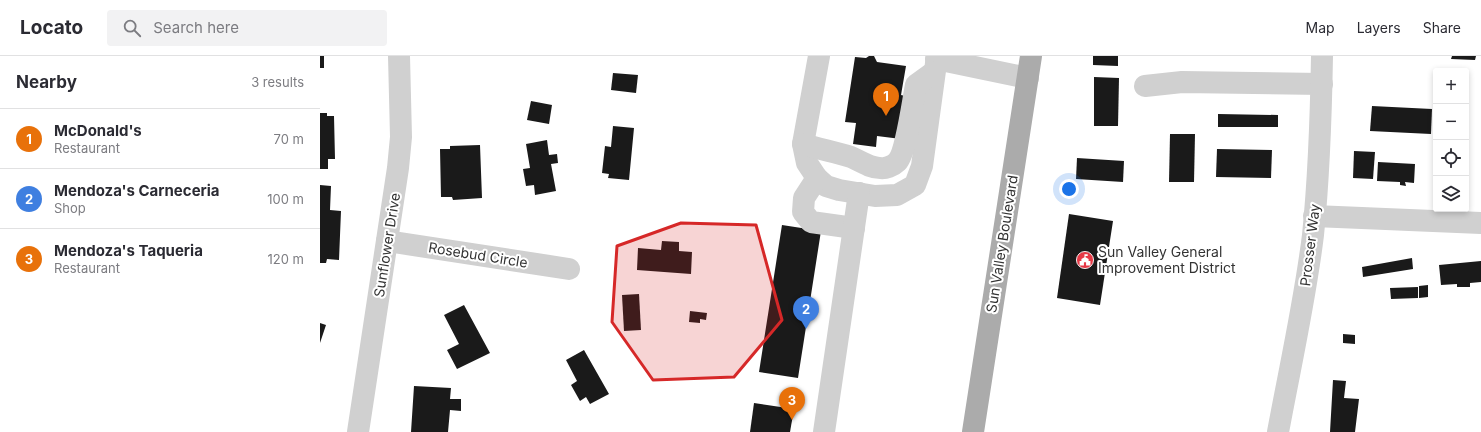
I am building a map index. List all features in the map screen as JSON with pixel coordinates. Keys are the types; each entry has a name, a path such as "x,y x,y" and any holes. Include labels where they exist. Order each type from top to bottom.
{"main road":[{"name":"Sun Valley Boulevard","path":"974,432 1031,56"}],"street":[{"name":"Sunflower Drive","path":"358,432 398,168 401,137 399,56"},
{"path":"819,56 813,147 808,163 817,178 826,186 839,190 875,196 897,195 915,185 922,166 936,62"},
{"name":"Prosser Way","path":"1278,432 1302,307 1314,216 1319,157 1322,56"},
{"path":"813,147 850,157 880,168 889,167 897,162 904,145 916,85 936,62"},
{"path":"936,62 1028,78"},
{"path":"1145,86 1182,82 1322,84"},
{"path":"817,178 804,198 803,212 812,222 854,228"},
{"path":"824,432 859,193"},
{"path":"1314,216 1481,224"},
{"name":"Rosebud Circle","path":"387,241 569,269"}],"highlighted area":[{"path":"681,223 756,225 782,320 734,377 653,380 612,322 617,246"}],"building":[{"path":"320,56 324,56 324,68 320,68"},
{"path":"869,56 874,56 877,62 906,66 901,95 905,96 901,139 877,136 876,147 853,144 856,123 845,122 855,57 866,58"},
{"path":"1093,56 1118,56 1118,66 1093,65"},
{"path":"1452,56 1476,56 1475,60 1451,59"},
{"path":"613,73 638,75 636,93 611,90"},
{"path":"1094,77 1119,78 1118,126 1094,126"},
{"path":"531,101 552,105 549,124 527,120"},
{"path":"1372,106 1432,109 1431,134 1370,131"},
{"path":"320,113 327,113 327,116 334,116 335,159 328,159 328,169 320,169"},
{"path":"1218,114 1278,115 1278,127 1218,127"},
{"path":"613,126 634,128 629,180 608,178 609,174 602,173 605,146 611,147"},
{"path":"1170,134 1195,134 1194,182 1169,182"},
{"path":"547,140 549,155 557,154 558,163 551,164 556,191 535,195 534,185 526,186 523,169 530,168 526,144"},
{"path":"480,145 482,198 453,200 452,197 441,197 440,149 450,149 450,146"},
{"path":"1217,149 1272,150 1271,178 1216,177"},
{"path":"1354,151 1375,152 1373,179 1353,178"},
{"path":"1077,158 1124,161 1123,182 1076,179"},
{"path":"1378,162 1415,164 1414,183 1405,182 1406,186 1400,185 1400,182 1377,181"},
{"path":"320,185 331,186 330,210 341,211 339,260 327,259 326,263 320,263"},
{"name":"Sun Valley General Improvement District","path":"1069,214 1113,221 1100,305 1057,298"},
{"path":"782,225 821,231 798,378 759,372"},
{"path":"662,241 679,242 679,251 692,252 691,274 637,270 638,248 661,250"},
{"path":"1412,258 1413,269 1363,277 1362,267"},
{"path":"1481,261 1481,282 1470,283 1470,287 1457,287 1457,284 1441,285 1439,265"},
{"path":"1428,285 1428,297 1419,298 1419,286"},
{"path":"1418,287 1418,298 1391,299 1390,288"},
{"path":"639,294 641,330 624,331 622,295"},
{"path":"464,305 490,353 457,369 447,350 459,344 444,315"},
{"path":"690,311 707,313 706,320 700,319 700,323 689,322"},
{"path":"320,323 326,325 320,343"},
{"path":"1343,334 1355,335 1355,344 1343,343"},
{"path":"584,350 609,394 590,404 586,397 580,401 571,385 577,381 566,360"},
{"path":"1333,380 1346,381 1344,398 1359,399 1355,432 1330,432"},
{"path":"414,386 451,388 450,399 461,399 461,411 450,410 448,432 411,432"},
{"path":"754,403 794,409 790,432 750,432"}],"place":[{"name":"McDonald's","path":"886,116"},
{"name":"Sun Valley General Improvement District","path":"1085,260"},
{"name":"Mendoza's Carneceria","path":"806,329"},
{"name":"Mendoza's Taqueria","path":"792,420"}]}
